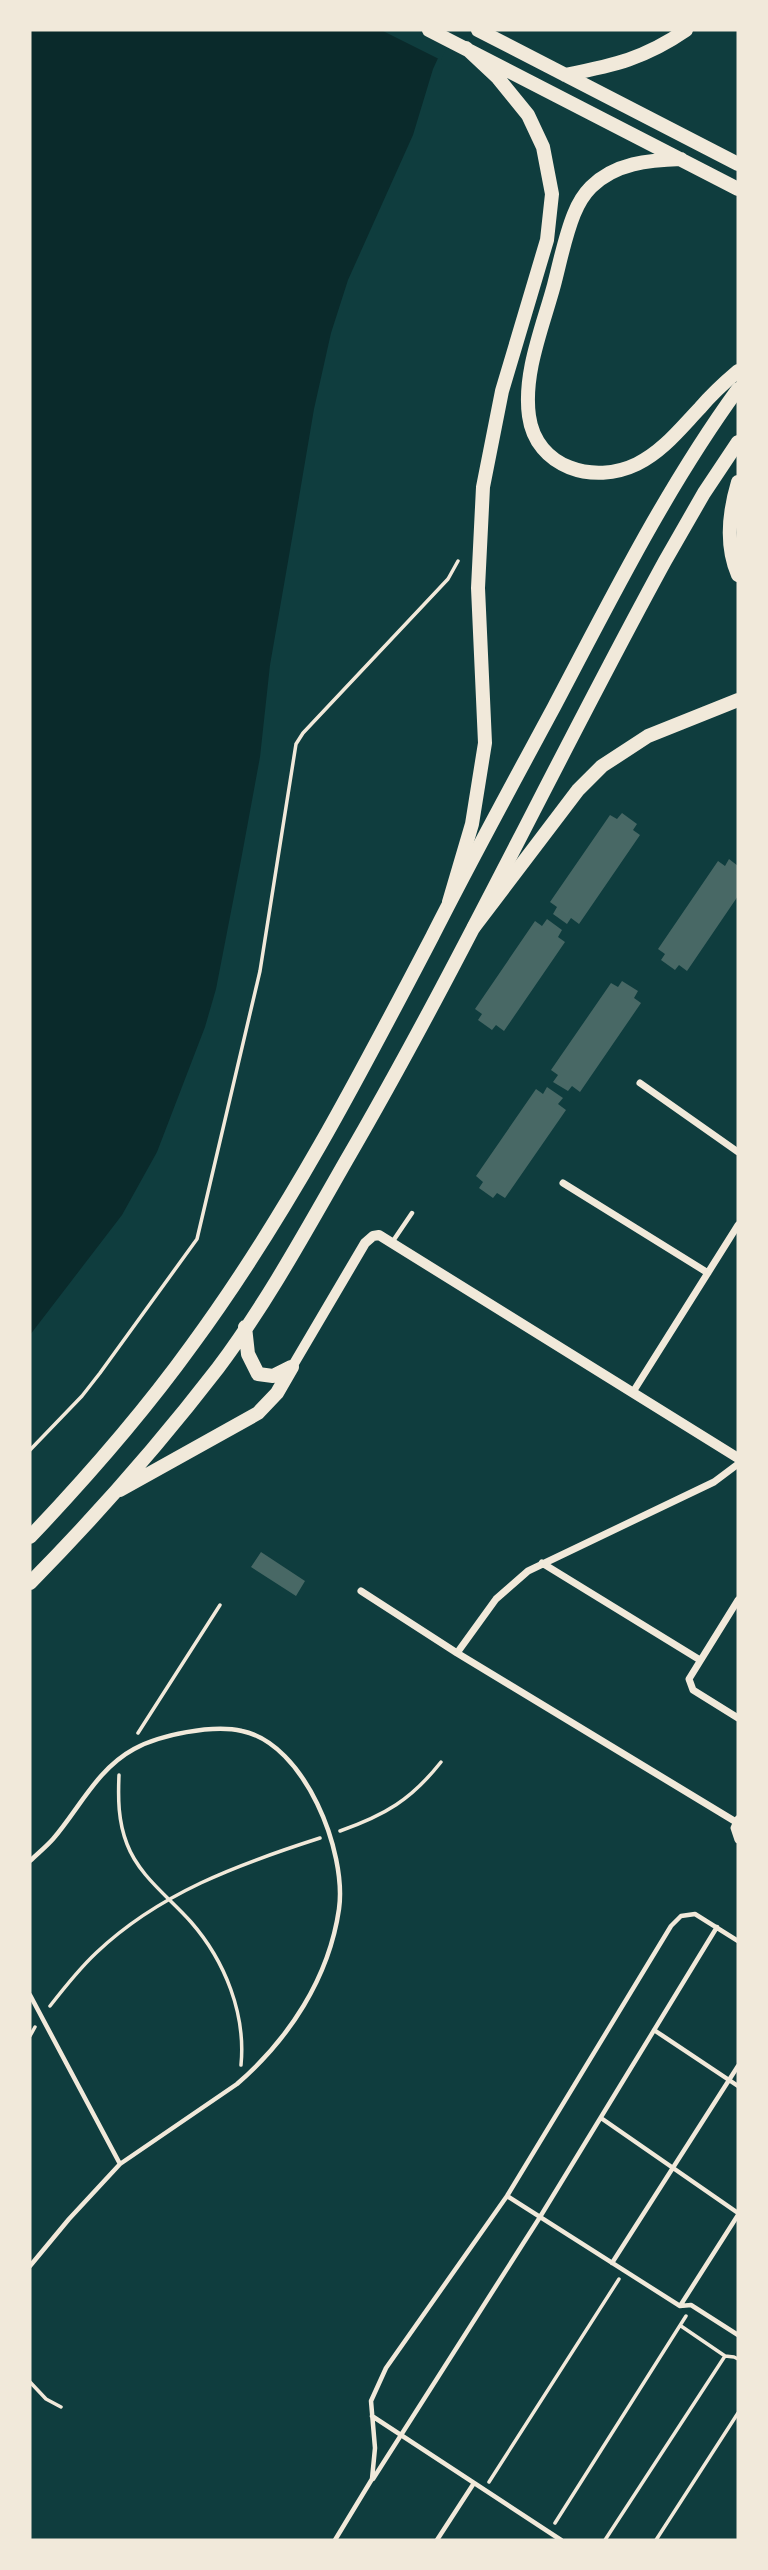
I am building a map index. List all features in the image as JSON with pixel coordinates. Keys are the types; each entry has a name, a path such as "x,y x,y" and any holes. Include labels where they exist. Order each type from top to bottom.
{"main road":[{"path":"429,30 738,189"},
{"path":"478,30 738,164"},
{"path":"565,75 636,58 685,30"},
{"path":"449,902 472,824 485,743 478,588 483,487 494,423 547,240 552,210 551,179 543,147 528,115 466,48"},
{"path":"681,159 626,166 600,179 581,200 570,225 533,363 528,401 531,427 551,457 573,470 600,474 617,471 634,466 659,450 738,371"},
{"path":"30,1537 121,1436 194,1343 228,1294 318,1149 651,527 691,458 738,389"},
{"path":"30,1583 73,1538 218,1367 245,1327 359,1139 474,927 637,613 704,493 738,442"},
{"path":"738,482 729,534 738,575"},
{"path":"474,927 578,790 602,766 648,736 738,700"},
{"path":"245,1327 248,1354 258,1374 273,1376 292,1367"},
{"path":"109,1496 258,1413 276,1393 292,1367"}],"street":[{"path":"640,1083 738,1152"},
{"path":"563,1183 708,1273"},
{"path":"633,1392 738,1225"},
{"path":"292,1367 365,1243 373,1236 379,1236 393,1242 738,1458"},
{"path":"457,1653 488,1608 506,1588 542,1563 714,1482 738,1464"},
{"path":"542,1563 699,1660"},
{"path":"361,1591 457,1653 737,1820 734,1828 738,1840"},
{"path":"738,1600 690,1675 690,1687 738,1718"}],"lane":[{"path":"393,1242 412,1213"},
{"path":"30,1861 52,1841 99,1778 124,1756 154,1740 213,1729 243,1731 266,1742 287,1758 317,1802 340,1879 334,1934 325,1964 296,2020 252,2072 120,2164 30,2266"},
{"path":"372,2479 375,2448 371,2401 386,2368 507,2196 671,1926 681,1916 695,1914 738,1941"},
{"path":"335,2540 540,2217 717,1927"},
{"path":"30,1995 120,2164"},
{"path":"654,2031 738,2086"},
{"path":"612,2263 738,2066"},
{"path":"601,2118 738,2214 680,2306"},
{"path":"507,2196 680,2306 691,2305 738,2335"},
{"path":"371,2416 561,2540"},
{"path":"437,2540 474,2483"}],"path":[{"path":"30,1450 82,1396 197,1239 260,971 296,744 303,733 448,579 458,561"},
{"path":"220,1605 124,1756 119,1789 121,1826 135,1860 206,1941 230,1987 239,2015 242,2042 242,2064 237,2084"},
{"path":"30,2036 41,2017 96,1953 167,1899 241,1865 388,1812 409,1798 440,1762"},
{"path":"484,2490 625,2271"},
{"path":"549,2532 681,2326 691,2305"},
{"path":"681,2326 725,2357 738,2359"},
{"path":"606,2540 725,2357"},
{"path":"30,2382 46,2399 61,2407"},
{"path":"656,2540 738,2413"}],"water":[{"path":"30,30 451,30 433,69 413,135 348,280 331,333 314,409 270,665 260,757 216,989 205,1027 157,1152 122,1215 30,1335"}],"pier":[{"path":"381,30 455,30 441,60"}],"building":[{"path":"622,813 637,824 633,830 640,835 579,924 571,918 567,924 553,914 557,907 550,902 610,815 617,819"},
{"path":"729,859 738,866 738,896 687,971 679,965 675,970 661,960 665,954 658,949 718,861 725,866"},
{"path":"547,919 562,930 558,937 565,942 504,1031 496,1025 492,1030 478,1020 482,1014 475,1009 535,921 542,926"},
{"path":"622,981 638,991 634,998 641,1003 580,1092 572,1086 568,1091 553,1082 558,1075 551,1070 611,983 618,987"},
{"path":"547,1087 563,1098 558,1104 566,1110 505,1198 497,1193 493,1198 479,1188 483,1182 476,1176 536,1089 543,1094"},
{"path":"261,1552 305,1581 296,1596 251,1567"}]}
